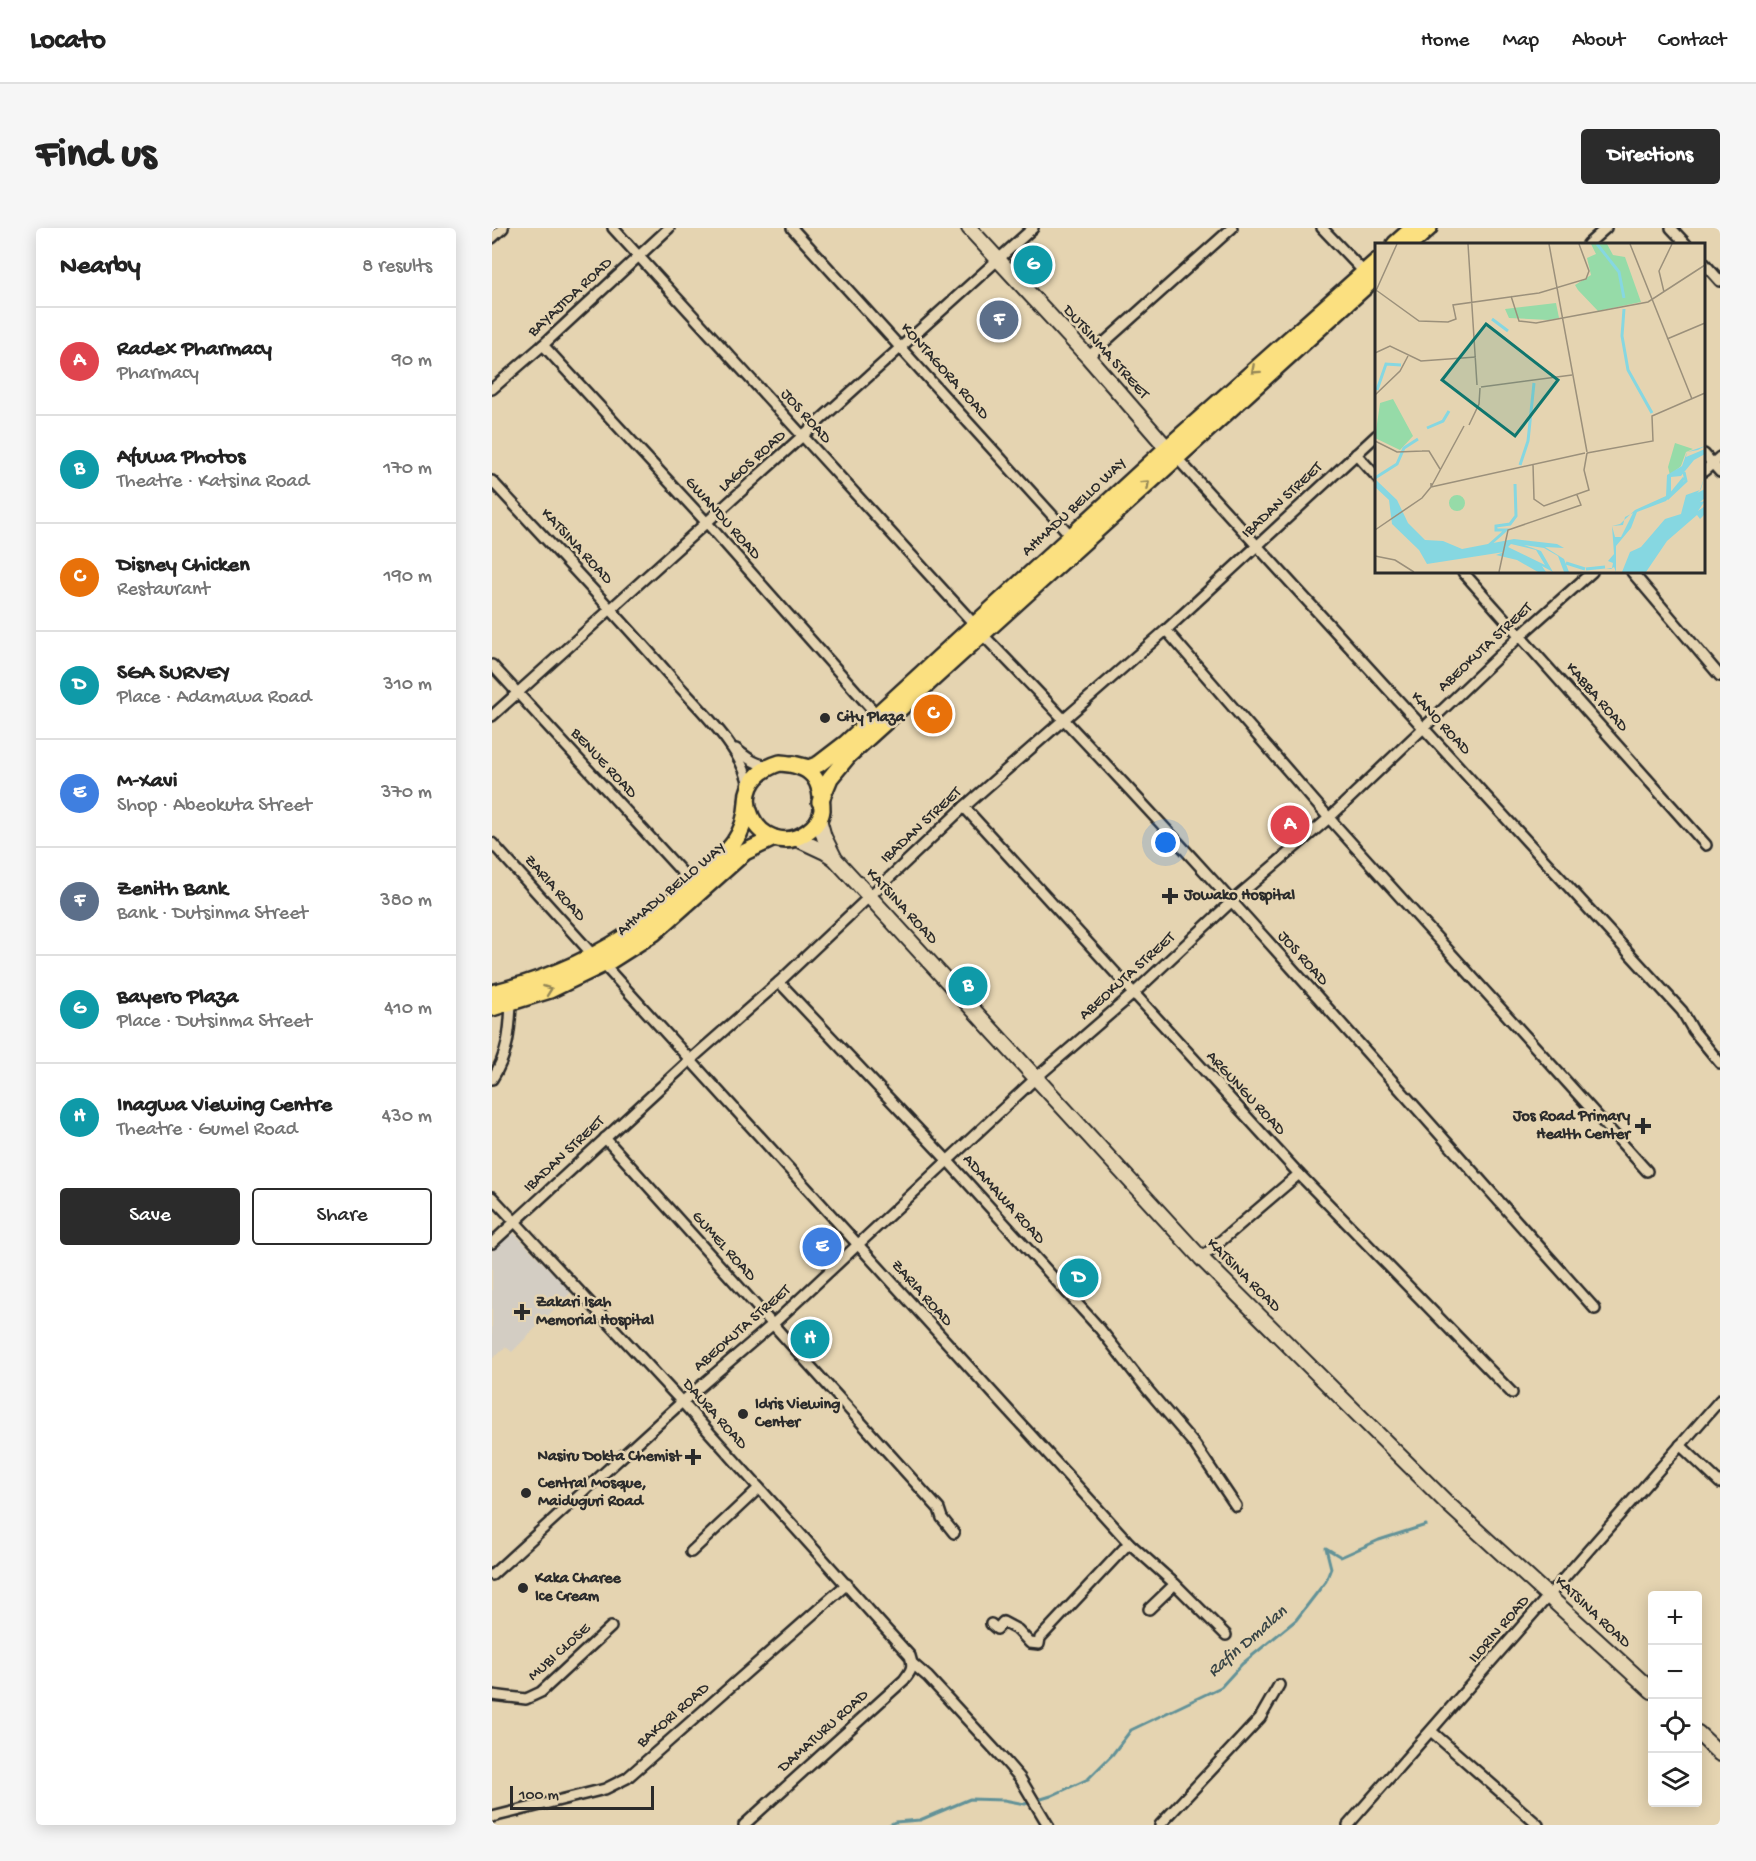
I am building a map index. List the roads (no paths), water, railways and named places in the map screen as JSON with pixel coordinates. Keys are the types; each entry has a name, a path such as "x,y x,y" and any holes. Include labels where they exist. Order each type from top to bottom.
{"main road":[{"path":"1396,243 1413,228"},
{"path":"1412,243 1429,228"},
{"name":"AHMADU BELLO WAY","path":"787,764 809,768 819,764 845,744 979,630 1072,537 1371,281"},
{"name":"AHMADU BELLO WAY","path":"820,802 830,778 849,754 979,630 1171,453"},
{"path":"787,764 812,775 822,793 820,802 822,812 813,828 795,838 784,840 763,833 755,825 749,814 747,797 753,781 760,772 769,766 787,764"},
{"name":"AHMADU BELLO WAY","path":"492,993 598,960 692,883 734,843 746,820 747,797"},
{"name":"AHMADU BELLO WAY","path":"492,1008 550,990 598,960 654,933 745,852 774,838"}],"street":[{"path":"492,238 503,228"},
{"name":"JOS ROAD","path":"613,228 979,630 1065,719 1595,1309"},
{"name":"BAYAJIDA ROAD","path":"492,389 669,228"},
{"name":"KONTAGORA ROAD","path":"792,228 1072,537"},
{"name":"DUTSINMA STREET","path":"969,228 1088,357 1171,453"},
{"name":"LAGOS ROAD","path":"492,716 1033,228"},
{"path":"1088,357 1232,228"},
{"path":"1322,228 1371,281"},
{"path":"1589,243 1605,228"},
{"path":"1671,228 1685,243"},
{"path":"1705,264 1720,280"},
{"name":"GWANDU ROAD","path":"543,345 707,523 877,715"},
{"name":"IBADAN STREET","path":"492,1243 689,1060 779,982 964,807 1166,630 1375,437"},
{"name":"KANO ROAD","path":"1171,453 1682,1011 1693,1030 1720,1063"},
{"path":"1356,454 1375,475"},
{"path":"1716,460 1720,472"},
{"name":"KATSINA ROAD","path":"492,481 611,609 729,744 747,774 750,786 747,797"},
{"name":"KABBA ROAD","path":"1464,573 1706,845"},
{"name":"ABEOKUTA STREET","path":"492,1575 682,1402 772,1325 1037,1077 1133,994 1231,902 1329,818 1521,635 1591,573"},
{"path":"1633,573 1720,676"},
{"path":"1166,630 1329,818 1647,1171"},
{"name":"BENUE ROAD","path":"492,665 692,883"},
{"name":"KATSINA ROAD","path":"729,744 755,762 766,765 787,764"},
{"name":"ARGUNGU ROAD","path":"964,807 1299,1174 1512,1393"},
{"name":"KATSINA ROAD","path":"819,819 826,843 836,859 1201,1258 1449,1505 1648,1686"},
{"name":"KATSINA ROAD","path":"795,838 836,859"},
{"name":"ZARIA ROAD","path":"492,843 1129,1543 1175,1584 1226,1635"},
{"name":"ADAMAWA ROAD","path":"779,982 947,1160 1101,1329 1147,1389 1196,1445 1236,1506"},
{"path":"492,1079 502,1065 507,1046 511,1002"},
{"name":"GUMEL ROAD","path":"605,1138 939,1509 942,1518 954,1533"},
{"path":"1201,1258 1299,1174"},
{"name":"DAURA ROAD","path":"492,1197 682,1402 847,1584 912,1660 1008,1763 1048,1825"},
{"name":"ILORIN ROAD","path":"1348,1825 1720,1400"},
{"path":"1680,1445 1720,1483"},
{"path":"691,1552 759,1488"},
{"path":"991,1624 997,1629 1003,1622 1018,1630 1030,1643 1039,1644 1040,1638 1129,1543"},
{"name":"BAKORI ROAD","path":"492,1817 605,1789 627,1778 847,1584"},
{"path":"1149,1609 1175,1584"},
{"name":"MUBI CLOSE","path":"492,1695 526,1699 541,1692 611,1627"},
{"name":"DAMATURU ROAD","path":"744,1825 904,1680 911,1671 912,1660"},
{"path":"1160,1825 1260,1719 1279,1685"},
{"path":"1431,1731 1538,1825"},
{"path":"1702,1737 1720,1754"}],"waterway":[{"name":"Rafin Dmalan","path":"889,1825 895,1822 920,1820 970,1799 1004,1800 1025,1804 1051,1796 1088,1779 1112,1755 1131,1730 1221,1687 1242,1664 1296,1620 1326,1581 1331,1568 1326,1548 1341,1557 1379,1540 1426,1525"}],"place":[{"name":"Bayero Plaza","path":"1033,265"},
{"name":"Zenith Bank","path":"999,320"},
{"name":"Disney Chicken","path":"933,714"},
{"name":"City Plaza","path":"825,718"},
{"name":"Radex Pharmacy","path":"1290,825"},
{"name":"Jowako Hospital","path":"1170,896"},
{"name":"Afuwa Photos","path":"968,986"},
{"name":"Jos Road Primary Health Center","path":"1643,1126"},
{"name":"M-Xavi","path":"822,1247"},
{"name":"SGA SURVEY","path":"1079,1278"},
{"name":"Zakari Isah Memorial Hospital","path":"522,1312"},
{"name":"Inagwa Viewing Centre","path":"810,1339"},
{"name":"Idris Viewing Center","path":"743,1414"},
{"name":"Nasiru Dokta Chemist","path":"693,1457"},
{"name":"Central Mosque, Maiduguri Road","path":"526,1493"},
{"name":"Kaka Charee Ice Cream","path":"523,1588"}]}
